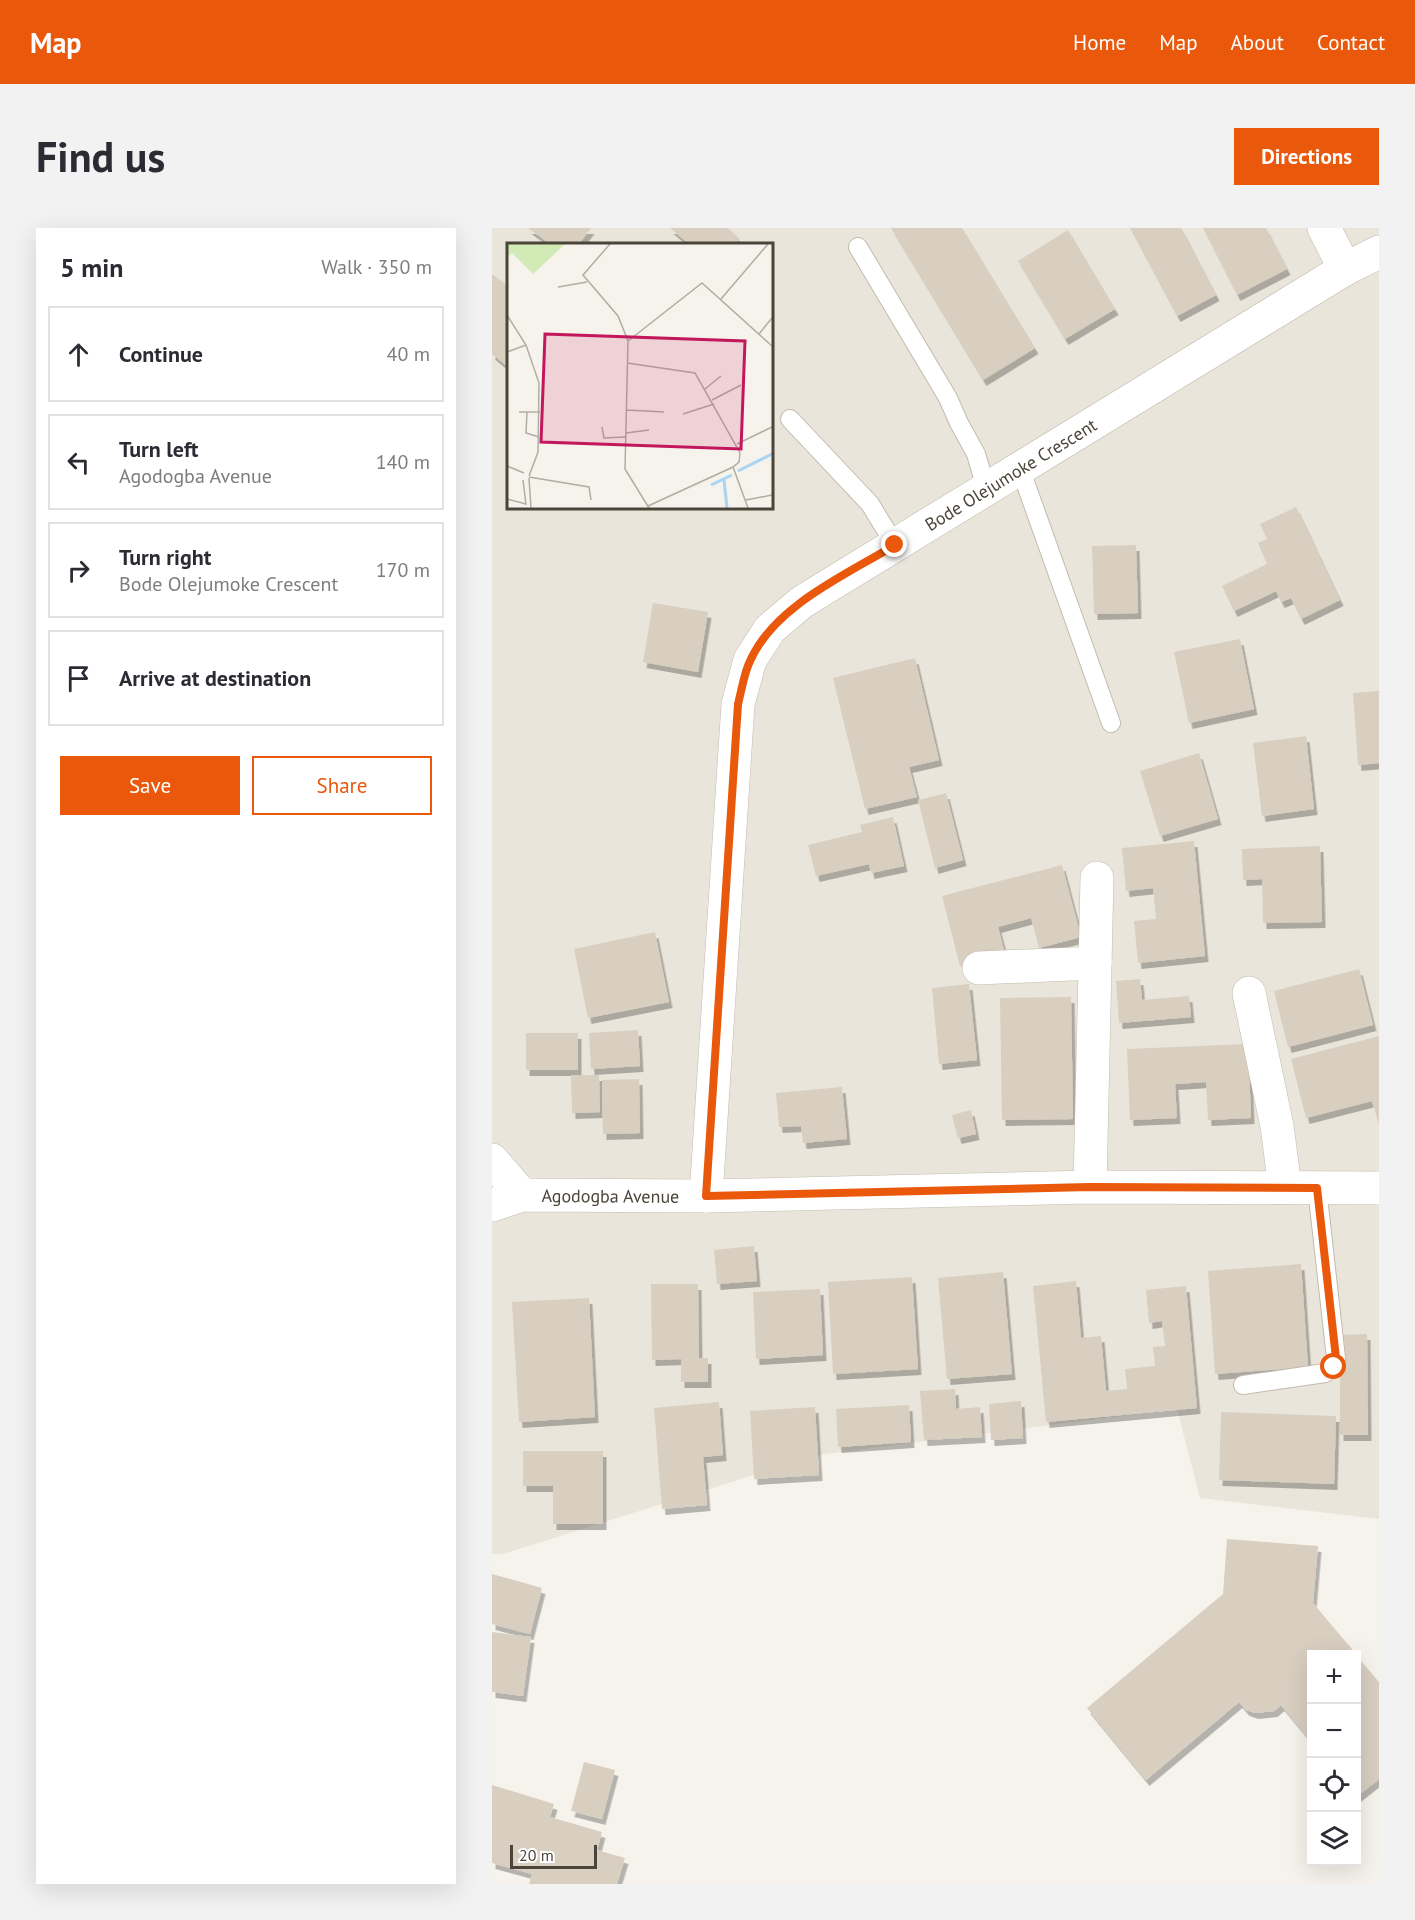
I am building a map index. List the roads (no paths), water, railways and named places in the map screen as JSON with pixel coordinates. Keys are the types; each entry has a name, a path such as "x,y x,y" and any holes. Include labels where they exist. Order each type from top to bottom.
{"street":[{"path":"1324,228 1346,269"},
{"name":"Bode Olejumoke Crescent","path":"706,1196 738,704 750,660 770,629 802,602 986,488 1346,269 1379,252"},
{"path":"1090,1187 1096,878"},
{"path":"979,968 1095,963"},
{"path":"1249,993 1277,1126 1285,1187"},
{"path":"492,1161 522,1195"},
{"name":"Agodogba Avenue","path":"492,1205 522,1195 706,1196 1090,1187 1379,1188"}],"lane":[{"path":"858,247 948,398 976,454 986,488"},
{"path":"790,419 870,504 895,545"},
{"path":"1020,468 1112,723"},
{"path":"1243,1385 1325,1373 1334,1367 1336,1358 1317,1188"}]}
